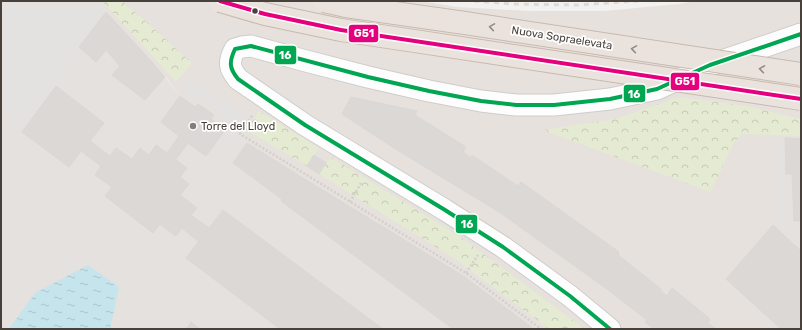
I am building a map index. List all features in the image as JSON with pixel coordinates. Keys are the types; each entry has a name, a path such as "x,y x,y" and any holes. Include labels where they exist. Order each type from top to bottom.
{"highway":[{"path":"220,1 265,14 341,30 801,99"},
{"name":"Nuova Sopraelevata","path":"324,1 346,6 801,74"}],"street":[{"path":"610,329 570,296 503,248 445,210 305,125 238,79 232,72 230,66 231,57 235,50 242,47 251,46 362,76 437,93 482,101 516,105 554,105 610,99 657,88 710,65 801,34"}],"path":[{"path":"252,116 240,134 466,273 541,329"},
{"path":"350,202 363,179"},
{"path":"466,273 479,255"}],"shaded area":[{"path":"1,1 96,1 165,77 180,96 195,107 198,104 214,115 211,119 225,130 465,277 534,329 1,329"},
{"path":"3,1 96,1 106,12 79,47 56,87 22,132 1,108 1,3"},
{"path":"96,1 421,1 457,7 530,11 604,11 679,4 694,1 801,1 801,329 534,329 465,277 225,130 180,96 165,76"},
{"path":"192,77 246,117 238,129 183,88"},
{"path":"773,137 801,139 801,329 781,329 726,279 773,225"}],"green space":[{"path":"102,1 122,1 192,63 176,82"},
{"path":"679,97 746,106 801,119 801,136 742,134 734,143 710,192 543,130 615,119"},
{"path":"259,111 319,148 307,166 246,130"},
{"path":"331,157 459,236 585,329 549,329 458,261 319,174"}],"water":[{"path":"88,265 119,287 110,329 9,329 35,293"}],"building":[{"path":"106,12 152,62 128,87 112,75 120,66 106,50 96,62 79,47"},
{"path":"152,62 165,77 145,100 128,87"},
{"path":"56,86 104,123 90,141 110,156 116,148 132,159 140,148 149,155 156,145 187,168 180,177 189,184 180,195 197,208 191,215 209,228 199,242 182,228 176,236 160,224 153,233 105,196 112,187 95,175 101,166 81,151 69,167 22,132"},
{"name":"Torre del Lloyd","path":"180,96 195,107 198,104 214,115 211,119 225,130 206,156 188,143 176,159 167,153 179,136 161,122"},
{"path":"351,97 417,111 415,115 466,147 463,152 471,158 472,155 518,186 521,182 619,252 618,255 661,289 660,290 667,296 672,288 710,319 708,323 716,329 654,329 645,322 647,320 607,289 499,212 394,148 342,114"},
{"path":"785,138 801,139 801,221 794,221 792,174 786,174"},
{"path":"247,143 300,176 283,200 233,163"},
{"path":"314,155 326,163 319,174 307,166"},
{"path":"300,176 465,277 534,329 453,329 281,201"},
{"path":"223,210 383,329 280,329 186,258"},
{"path":"773,225 801,251 801,329 781,329 726,279"},
{"path":"191,322 200,329 186,329"}],"railway":[{"path":"474,1 512,4 578,5 638,1"}],"transit line":[{"name":"G51","path":"220,1 265,14 341,30 801,99"},
{"name":"16","path":"610,329 570,296 503,247 305,125 238,79 233,72 231,65 235,49 251,46 368,77 481,101 516,105 554,105 610,99 657,89 710,65 801,34"}],"place":[{"name":"Torre del Lloyd","path":"193,126"}]}
